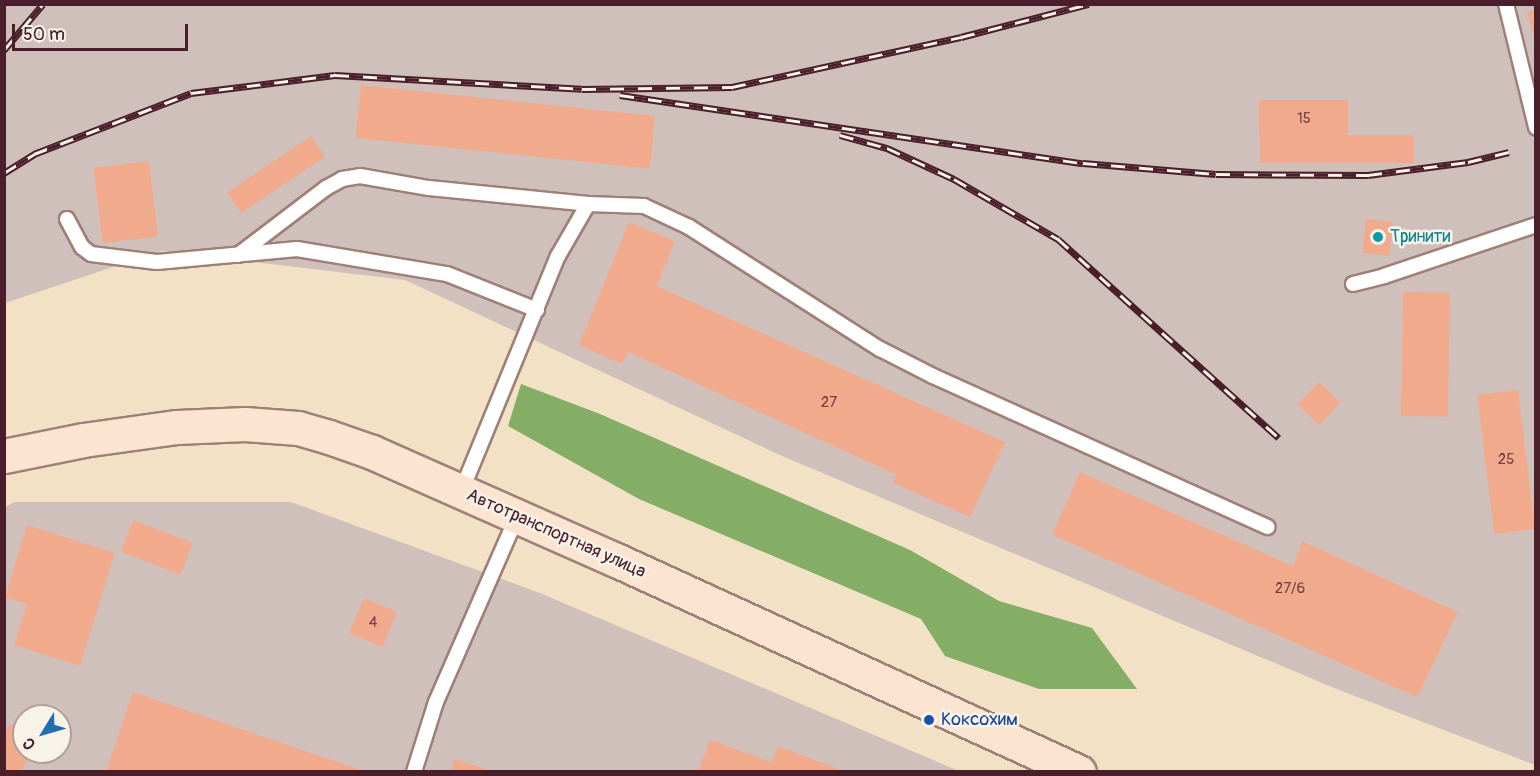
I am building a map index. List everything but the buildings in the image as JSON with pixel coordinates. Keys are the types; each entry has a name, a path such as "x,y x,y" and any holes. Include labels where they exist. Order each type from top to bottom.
{"main road":[{"name":"Автотранспортная улица","path":"4,456 83,440 177,427 245,424 288,427 329,437 372,452 1079,771"}],"lane":[{"path":"1506,4 1536,128"},
{"path":"238,255 327,188 342,179 360,176 429,188 588,204 644,206 689,227 880,349 944,381 1268,527"},
{"path":"461,492 558,256 588,204"},
{"path":"67,219 82,247 91,254 157,262 297,249 447,274 537,310"},
{"path":"1353,284 1384,276 1536,225"},
{"path":"414,771 436,702 517,517"}],"shaded area":[{"path":"4,5 1535,5 1535,765 1334,688 782,456 405,280 161,251 5,303"},
{"path":"14,502 291,502 540,593 959,771 5,771 4,508"}],"green space":[{"path":"521,384 600,414 910,550 999,601 1092,628 1137,689 1039,689 945,656 921,619 639,499 508,426"}],"railway":[{"path":"4,50 43,4"},
{"path":"4,173 34,154 191,93 335,75 582,89 732,87 961,37 1089,4"},
{"path":"620,95 1083,163 1216,174 1368,175 1468,162 1509,152"},
{"path":"840,135 887,148 954,179 1058,239 1279,438"}],"place":[{"name":"Тринити","path":"1378,237"},
{"name":"Коксохим","path":"929,720"}]}
